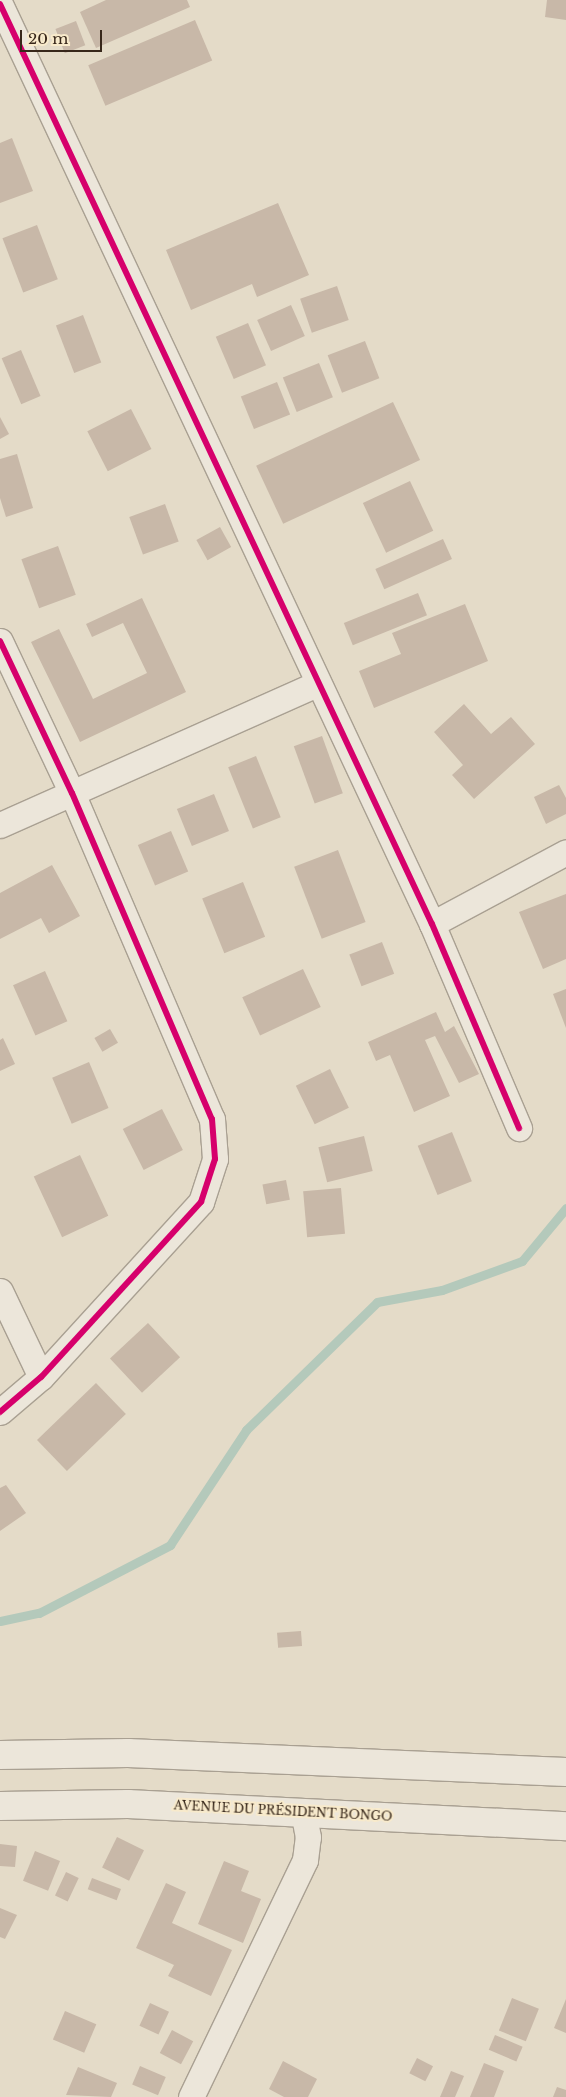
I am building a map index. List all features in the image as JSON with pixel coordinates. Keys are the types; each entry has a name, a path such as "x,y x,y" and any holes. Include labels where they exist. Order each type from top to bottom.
{"street":[{"path":"0,4 317,684 432,924 519,1128"},
{"path":"0,641 72,793 212,1119 215,1159 201,1202 41,1377 0,1412"},
{"path":"0,825 317,684"},
{"path":"432,924 566,852"},
{"path":"0,1291 41,1377"},
{"path":"0,1755 137,1753 566,1772"},
{"name":"AVENUE DU PRÉSIDENT BONGO","path":"0,1806 128,1804 566,1826"},
{"path":"191,2097 306,1860 308,1837 303,1812"}],"building":[{"path":"106,0 187,0 190,7 96,48 80,12"},
{"path":"547,0 566,0 566,20 545,17"},
{"path":"195,20 212,61 105,106 88,65"},
{"path":"76,21 85,45 65,53 55,29"},
{"path":"12,138 33,191 0,203 0,143"},
{"path":"278,203 309,275 257,297 252,284 191,310 166,250"},
{"path":"37,225 58,279 23,292 2,238"},
{"path":"337,286 349,320 312,333 300,299"},
{"path":"291,305 305,336 271,351 257,320"},
{"path":"83,315 101,363 74,373 56,325"},
{"path":"248,323 266,365 234,379 216,337"},
{"path":"365,341 379,378 342,393 328,355"},
{"path":"21,350 41,396 21,404 2,358"},
{"path":"319,363 333,397 297,412 283,378"},
{"path":"277,382 290,414 254,429 241,397"},
{"path":"393,402 420,460 283,524 256,466"},
{"path":"131,409 151,449 108,471 87,431"},
{"path":"0,417 9,434 0,439"},
{"path":"17,454 33,508 6,517 0,498 0,459"},
{"path":"410,481 433,531 386,553 363,503"},
{"path":"165,504 179,542 143,555 129,517"},
{"path":"220,527 231,547 208,560 196,540"},
{"path":"443,539 452,559 384,589 375,569"},
{"path":"58,546 76,595 39,608 21,559"},
{"path":"418,593 427,615 353,645 344,623"},
{"path":"142,598 186,692 80,742 31,642 59,629 93,699 147,673 123,623 92,637 86,624"},
{"path":"465,604 488,661 374,708 359,671 401,654 392,633"},
{"path":"464,704 491,734 511,717 535,744 474,799 452,775 463,765 434,732"},
{"path":"322,736 343,793 315,804 294,746"},
{"path":"256,756 281,817 253,828 228,767"},
{"path":"559,785 566,798 566,814 546,824 534,797"},
{"path":"214,794 229,831 192,846 177,809"},
{"path":"171,831 188,872 155,886 138,845"},
{"path":"338,850 366,922 322,939 294,867"},
{"path":"52,865 80,916 49,933 41,918 0,939 0,893"},
{"path":"243,882 265,937 224,953 202,898"},
{"path":"566,894 566,959 543,969 519,912"},
{"path":"382,942 394,974 362,986 349,955"},
{"path":"303,969 321,1007 260,1035 242,997"},
{"path":"45,971 67,1021 35,1035 13,985"},
{"path":"566,989 566,1028 553,994"},
{"path":"436,1012 445,1032 454,1026 479,1074 459,1083 435,1036 425,1040 450,1096 414,1112 390,1055 376,1061 368,1042"},
{"path":"110,1029 118,1043 102,1052 94,1038"},
{"path":"3,1038 15,1064 0,1071 0,1040"},
{"path":"89,1062 109,1108 72,1124 52,1078"},
{"path":"330,1069 349,1108 315,1124 296,1086"},
{"path":"162,1109 183,1150 144,1170 123,1129"},
{"path":"452,1132 472,1181 438,1195 418,1146"},
{"path":"364,1136 373,1171 327,1182 318,1147"},
{"path":"80,1155 108,1216 62,1237 34,1177"},
{"path":"286,1180 290,1200 266,1204 262,1185"},
{"path":"341,1188 345,1234 307,1237 303,1191"},
{"path":"148,1323 180,1357 142,1393 110,1358"},
{"path":"96,1383 126,1414 67,1471 37,1440"},
{"path":"6,1485 26,1513 0,1531 0,1488"},
{"path":"301,1631 302,1646 278,1648 277,1633"},
{"path":"117,1837 144,1850 129,1881 102,1868"},
{"path":"0,1844 17,1846 15,1867 0,1866"},
{"path":"35,1851 60,1861 48,1891 23,1881"},
{"path":"224,1861 249,1871 241,1891 261,1899 243,1943 198,1924"},
{"path":"66,1872 79,1878 68,1901 55,1896"},
{"path":"92,1878 121,1889 117,1900 88,1889"},
{"path":"166,1883 186,1892 172,1923 232,1950 211,1996 168,1976 174,1965 136,1948"},
{"path":"0,1908 17,1915 5,1939 0,1937"},
{"path":"512,1998 539,2009 526,2041 499,2030"},
{"path":"566,1999 566,2033 554,2028"},
{"path":"150,2003 169,2012 158,2035 139,2026"},
{"path":"65,2011 96,2024 84,2053 53,2040"},
{"path":"172,2030 193,2041 181,2064 160,2053"},
{"path":"495,2035 523,2047 516,2061 489,2050"},
{"path":"417,2058 433,2066 425,2081 409,2073"},
{"path":"283,2061 317,2079 308,2097 284,2097 269,2089"},
{"path":"484,2063 504,2071 494,2097 470,2097"},
{"path":"140,2066 166,2077 158,2095 132,2084"},
{"path":"78,2067 117,2083 111,2097 66,2095"},
{"path":"451,2071 464,2076 455,2097 440,2097"},
{"path":"557,2087 566,2090 566,2097 553,2097"}],"waterway":[{"path":"0,1621 39,1613 170,1545 246,1430 377,1302 442,1290 522,1261 566,1208"}],"cycle path":[{"path":"0,4 432,924 519,1128"},
{"path":"0,641 72,793 212,1119 215,1159 201,1202 41,1377 0,1412"}]}
